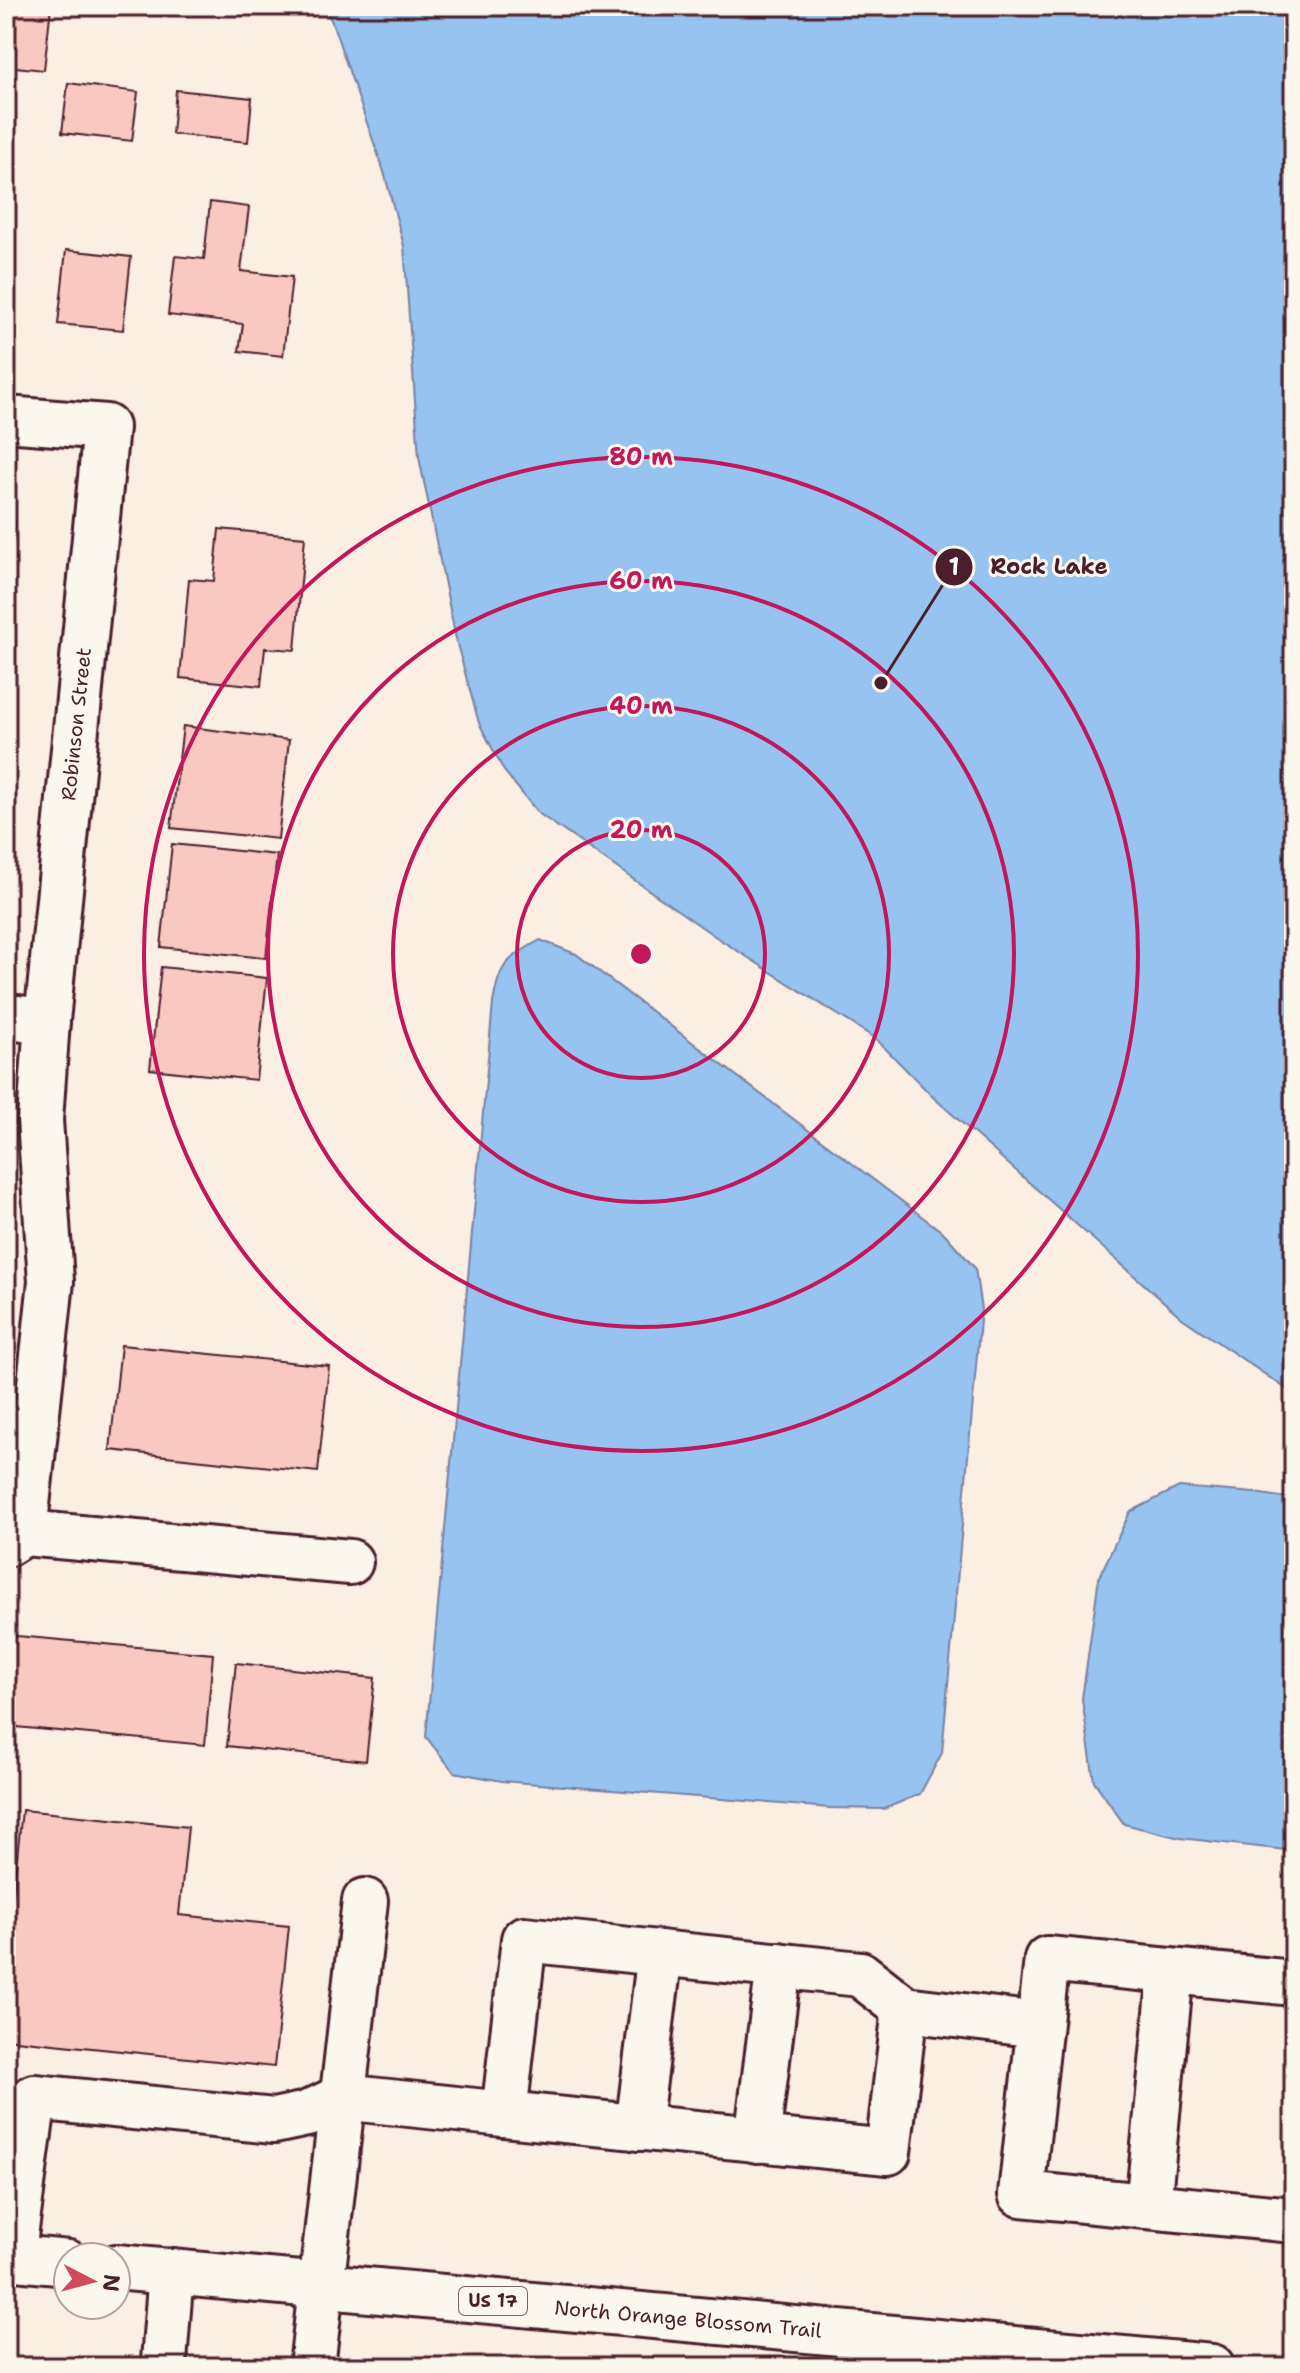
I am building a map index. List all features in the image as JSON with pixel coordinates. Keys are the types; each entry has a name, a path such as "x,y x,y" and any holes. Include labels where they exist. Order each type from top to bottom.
{"main road":[{"name":"Robinson Street","path":"6,419 106,427 26,1019 40,1120 51,1281 15,1539"},
{"path":"15,1539 350,1562"},
{"path":"312,2367 365,1901"},
{"path":"504,2114 524,1939 860,1974 905,2009 1039,2025"},
{"path":"638,2128 660,1953"},
{"path":"1294,1983 1047,1959 1021,2194 1294,2220"},
{"path":"757,2140 779,1965"},
{"path":"1148,2206 1171,1972"},
{"path":"52,2261 9,2257 34,2097 274,2121 307,2114 342,2097 888,2152 905,2009"},
{"name":"North Orange Blossom Trail","path":"132,2268 1212,2367"},
{"path":"165,2365 171,2272"}],"water":[{"path":"324,6 1294,6 1294,1394 1182,1318 934,1098 876,1039 719,939 538,813 504,771 479,723 457,644 419,457 404,246 384,172"},
{"path":"540,940 576,954 945,1234 975,1268 981,1309 942,1753 920,1794 884,1809 830,1808 502,1781 454,1772 426,1737 493,1003 498,980 506,964"},
{"path":"1179,1487 1294,1499 1294,1851 1180,1838 1124,1824 1094,1781 1082,1699 1099,1577 1130,1512"}],"building":[{"path":"6,6 51,6 44,70 6,66"},
{"path":"68,83 138,92 132,141 62,133"},
{"path":"176,90 252,98 248,142 172,134"},
{"path":"210,202 249,207 241,271 292,277 283,356 239,351 243,324 168,315 175,256 204,259"},
{"path":"66,250 131,257 123,330 58,324"},
{"path":"6,521 15,522 6,605"},
{"path":"219,529 305,537 295,650 265,648 261,686 180,678 189,579 214,581"},
{"path":"183,726 289,740 278,839 171,828"},
{"path":"172,844 277,855 266,958 161,947"},
{"path":"161,967 267,978 256,1080 150,1069"},
{"path":"121,1345 329,1366 318,1472 110,1450"},
{"path":"6,1635 213,1654 205,1745 6,1726"},
{"path":"236,1663 375,1678 366,1761 227,1746"},
{"path":"22,1810 188,1827 179,1915 289,1926 274,2067 6,2039 6,1962"},
{"path":"6,2360 66,2366 66,2367 6,2367"}],"place":[{"name":"Rock Lake","path":"881,683"}]}
